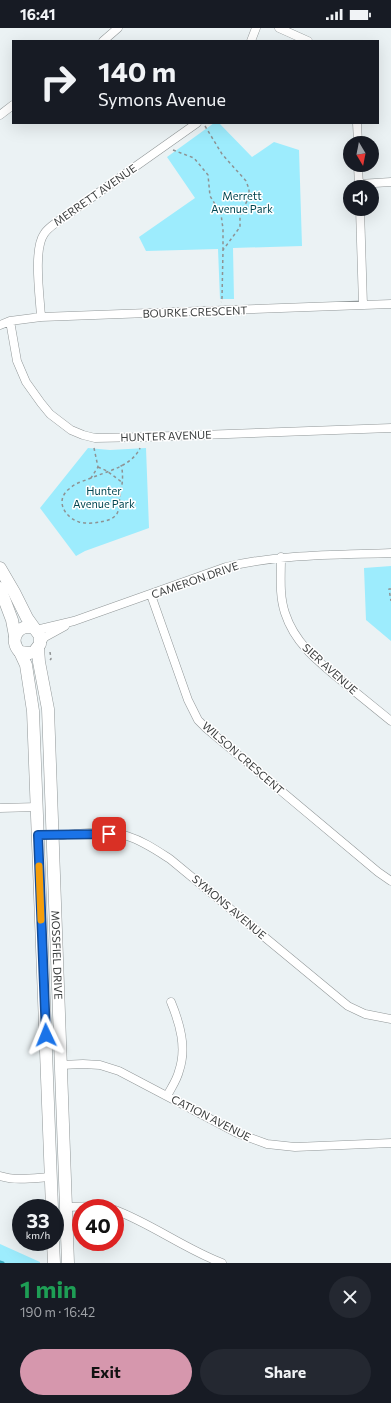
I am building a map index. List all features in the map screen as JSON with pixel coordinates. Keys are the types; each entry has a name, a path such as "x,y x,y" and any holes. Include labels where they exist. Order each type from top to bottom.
{"street":[{"path":"104,40 118,28"},
{"path":"251,40 256,28"},
{"path":"279,28 306,40"},
{"path":"0,115 12,106"},
{"name":"MERRETT AVENUE","path":"41,318 38,256 39,245 43,234 57,222 196,124"},
{"path":"357,124 358,136"},
{"path":"379,183 391,182"},
{"path":"360,216 363,305"},
{"name":"BOURKE CRESCENT","path":"0,325 10,322 41,318 391,304"},
{"name":"HUNTER AVENUE","path":"10,322 17,361 26,382 40,403 50,414 71,430 83,435 95,438 145,437 391,428"},
{"name":"CAMERON DRIVE","path":"35,629 74,621 151,595 226,567 280,558 391,553"},
{"name":"SIER AVENUE","path":"280,558 281,591 284,612 297,639 307,652 315,659 391,721"},
{"path":"0,568 25,615 40,636 39,646 30,654 20,652 14,644 15,636 12,620 0,588"},
{"name":"WILSON CRESCENT","path":"151,595 188,700 198,720 378,872 391,881"},
{"name":"CAMERON DRIVE","path":"39,646 45,637 74,621"},
{"path":"15,636 20,628 29,627 35,629"},
{"name":"MOSSFIEL DRIVE","path":"39,646 39,662 48,709 68,1263"},
{"name":"MOSSFIEL DRIVE","path":"20,652 26,665 33,711 52,1199"},
{"path":"0,808 51,807"},
{"name":"SYMONS AVENUE","path":"52,836 109,834 126,836 148,844 170,859 348,1006 365,1014 391,1019"},
{"path":"38,835 52,836"},
{"path":"167,1096 182,1064 181,1031 172,1002"},
{"path":"47,1066 61,1065"},
{"name":"CATION AVENUE","path":"61,1065 100,1065 120,1071 237,1134 267,1144 295,1147 391,1143"},
{"path":"0,1176 25,1179 66,1177"},
{"path":"64,1207 72,1207"},
{"path":"124,1214 204,1256 222,1263"},
{"path":"53,1251 54,1263"}],"path":[{"path":"204,124 222,154 246,181 249,189 249,197 240,217 240,227 223,250"},
{"path":"167,145 170,150 194,158 208,175 210,196 220,214 223,229 222,298 219,311"},
{"path":"91,478 98,467 94,448"},
{"path":"121,465 122,483 118,512 115,516 106,521 82,523 66,513 62,500 65,493 70,488 132,459 140,448"},
{"path":"98,467 107,471 122,483"},
{"path":"391,589 389,589 391,601"}],"green space":[{"name":"Merrett Avenue Park","path":"213,124 220,124 252,157 274,142 299,150 302,246 233,248 234,299 220,299 218,249 146,251 139,237 195,198 167,157"},
{"name":"Hunter Avenue Park","path":"88,448 110,450 146,448 149,528 85,551 76,556 40,508"},
{"path":"391,566 391,641 366,620 364,568"},
{"path":"0,1244 12,1249 12,1251 16,1251 40,1262 40,1263 0,1263"}],"slow traffic":[{"path":"39,866 41,920"}],"route":[{"path":"46,1035 38,835 109,834"}]}
